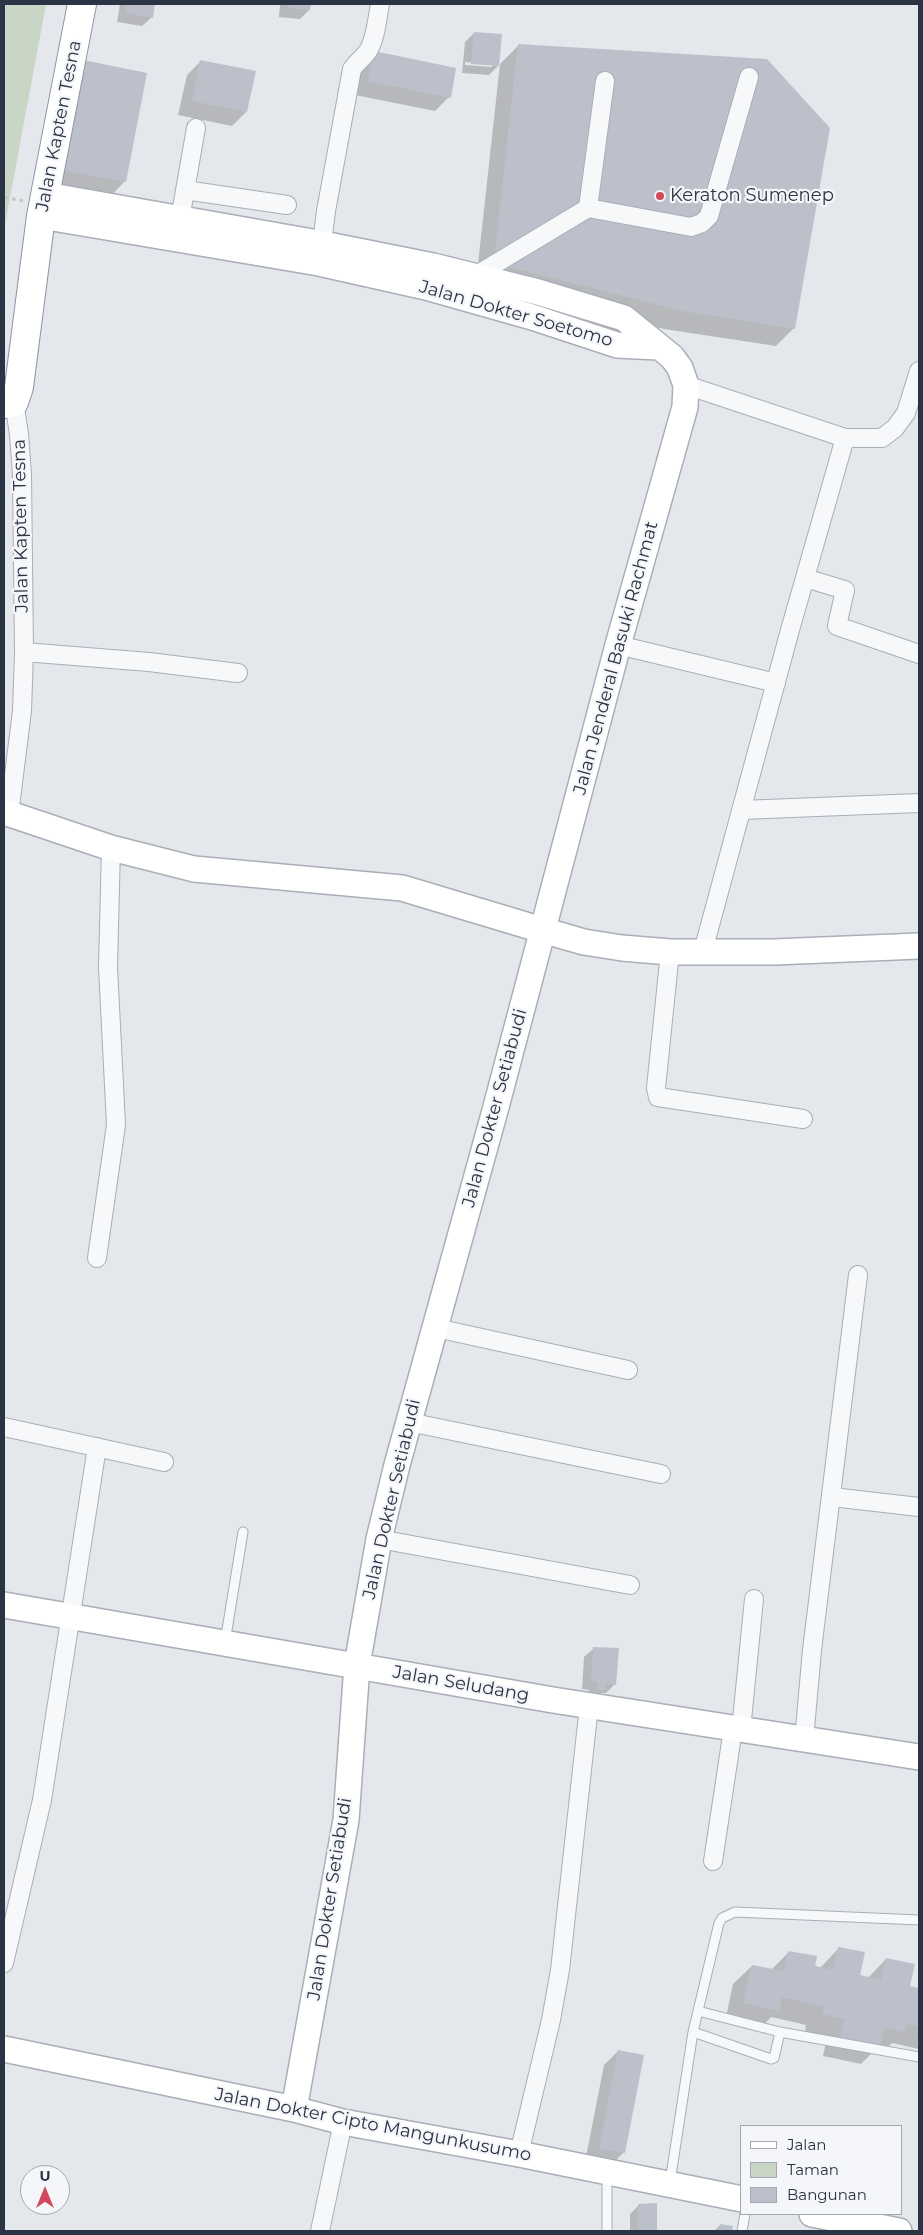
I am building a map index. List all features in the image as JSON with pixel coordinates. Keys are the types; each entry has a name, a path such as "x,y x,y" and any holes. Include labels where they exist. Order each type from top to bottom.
{"highway":[{"name":"Jalan Kapten Tesna","path":"9,403 19,387 43,205 82,4"}],"street":[{"path":"320,253 352,69 358,60 367,54 372,44 380,4"},
{"path":"472,288 588,208 691,227 702,224 708,216 749,77"},
{"path":"588,208 605,81"},
{"path":"178,228 196,128"},
{"path":"185,190 287,205"},
{"name":"Jalan Dokter Soetomo","path":"43,205 320,253 472,288 624,318 672,357 680,368 686,385"},
{"path":"686,385 845,438 882,438 895,428 906,413 919,371"},
{"name":"Jalan Jenderal Basuki Rachmat","path":"542,930 684,407 686,385"},
{"name":"Jalan Kapten Tesna","path":"7,813 22,711 24,652 22,474 19,434 9,403"},
{"path":"703,951 845,438"},
{"path":"805,578 845,590 838,626 919,654"},
{"path":"618,645 776,683"},
{"path":"24,652 149,662 238,673"},
{"path":"741,810 919,803"},
{"path":"7,813 111,848 194,869 402,888 584,942 622,948 670,952 774,952 919,946"},
{"path":"97,1258 116,1125 108,967 111,848"},
{"name":"Jalan Dokter Setiabudi","path":"294,2109 346,1820 357,1665 379,1539 542,930"},
{"path":"670,952 656,1088 658,1097 803,1119"},
{"path":"804,1740 812,1650 858,1275"},
{"path":"436,1328 628,1370"},
{"path":"409,1422 661,1474"},
{"path":"4,1427 164,1462"},
{"path":"4,1963 42,1800 97,1447"},
{"path":"832,1497 919,1507"},
{"path":"379,1539 630,1584"},
{"path":"713,1861 737,1730 754,1598"},
{"name":"Jalan Seludang","path":"4,1605 72,1615 589,1706 919,1757"},
{"path":"519,2154 551,2020 560,1970 589,1706"},
{"name":"Jalan Dokter Cipto Mangunkusumo","path":"4,2049 294,2109 343,2122 519,2154 740,2200"},
{"path":"320,2231 343,2122"},
{"path":"817,2215 899,2231"}],"lane":[{"path":"225,1642 243,1532"},
{"path":"669,2184 693,2032 719,1923 728,1914 735,1912 919,1920"},
{"path":"698,2011 780,2032 919,2057"},
{"path":"693,2032 773,2059 780,2032"},
{"path":"607,2172 607,2231"},
{"path":"742,2231 745,2215"}],"green space":[{"path":"4,4 46,4 4,230"}],"building":[{"path":"127,4 155,4 153,18 126,13"},
{"path":"288,4 311,4 310,10 288,8"},
{"path":"474,32 502,34 499,66 471,64"},
{"name":"Keraton Sumenep","path":"518,44 767,59 830,128 795,329 683,311 494,263"},
{"path":"374,51 456,68 451,98 368,81"},
{"path":"83,60 147,73 126,182 62,170"},
{"path":"200,60 256,71 247,112 192,101"},
{"path":"593,1647 619,1648 616,1685 606,1684 605,1690 597,1689 598,1681 591,1681"},
{"path":"838,1947 865,1952 860,1975 881,1980 886,1958 915,1964 910,1986 919,1988 919,2027 906,2024 904,2032 885,2027 880,2047 840,2038 845,2019 823,2014 824,2006 782,1997 779,2011 743,2003 752,1965 784,1971 788,1951 817,1956 815,1966 833,1970"},
{"path":"618,2050 644,2055 625,2153 599,2148"},
{"path":"657,2203 657,2231 638,2231 638,2204"},
{"path":"720,2224 733,2226 732,2231 719,2231"}],"place":[{"name":"Keraton Sumenep","path":"660,196"}]}
